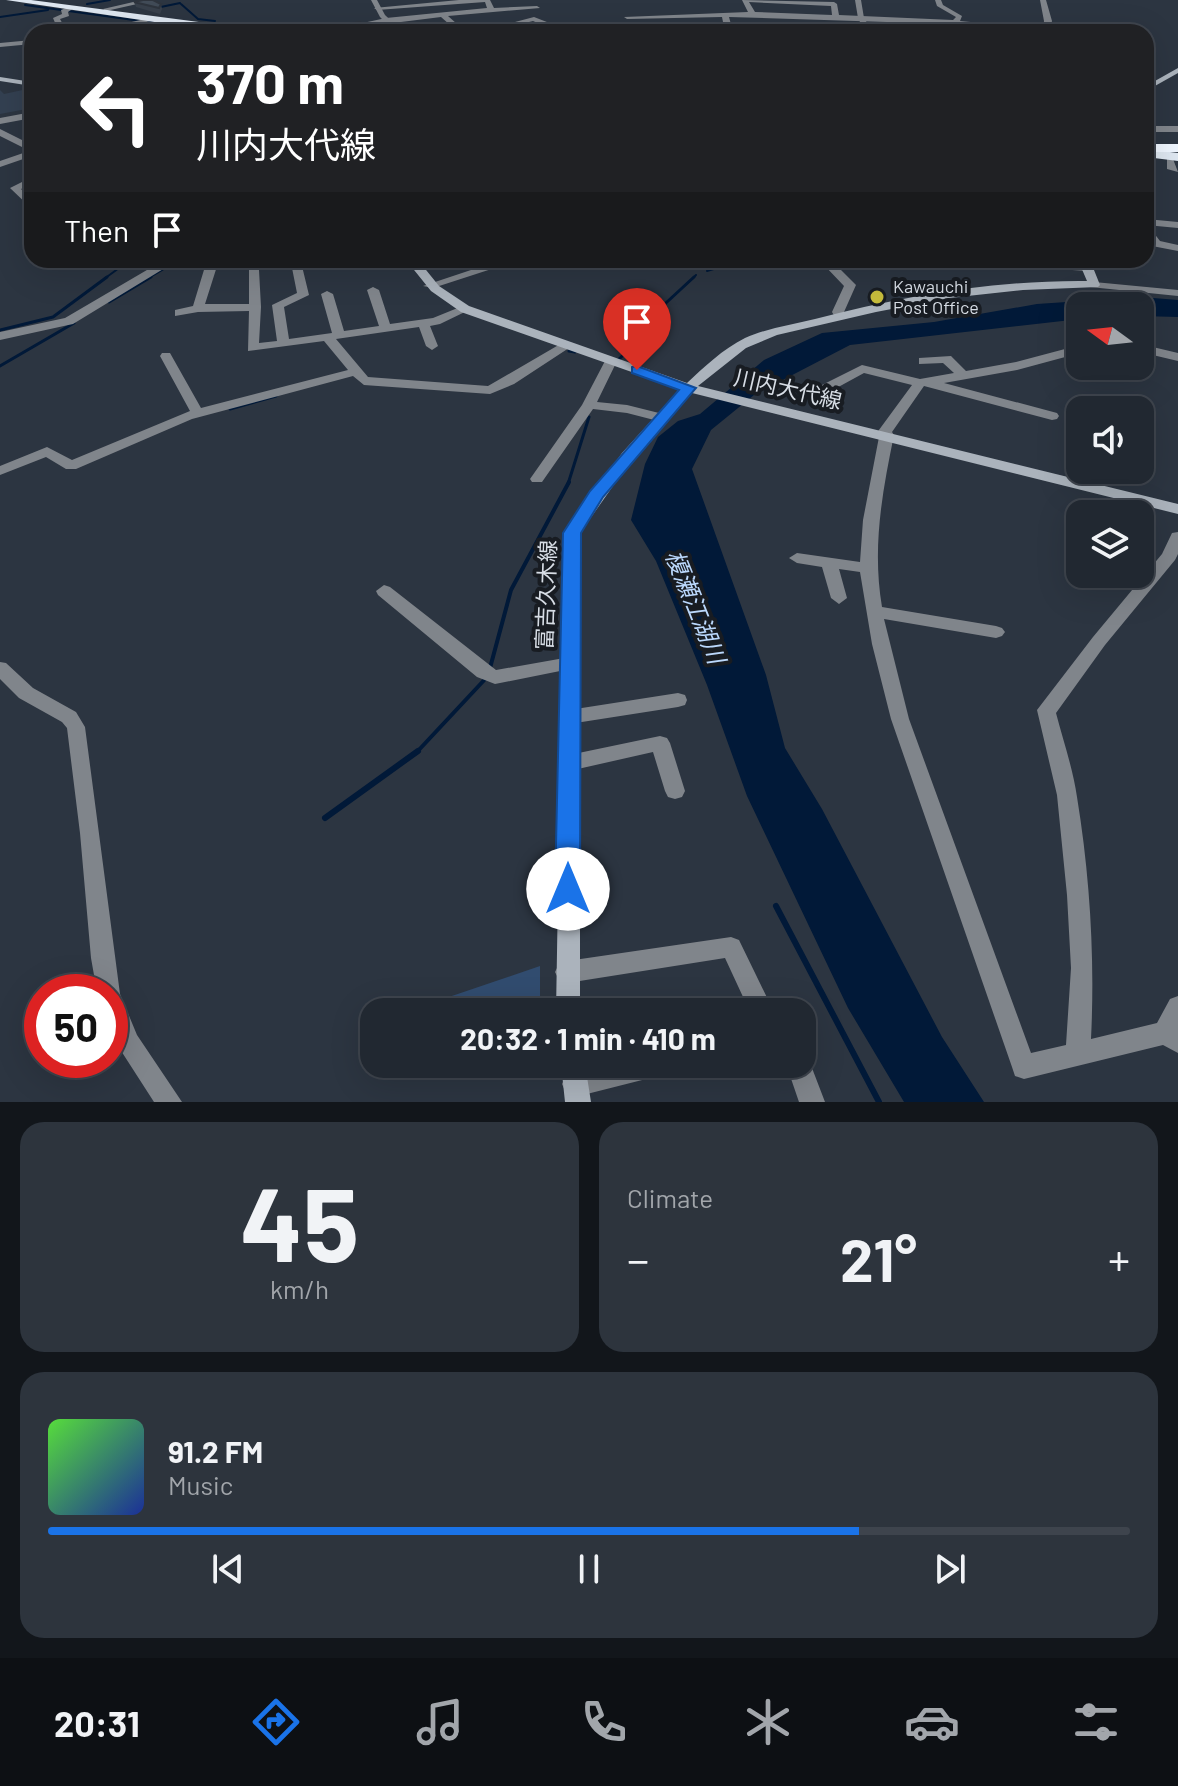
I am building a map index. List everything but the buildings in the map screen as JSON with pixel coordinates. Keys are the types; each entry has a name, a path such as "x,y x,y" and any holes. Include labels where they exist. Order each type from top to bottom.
{"highway":[{"path":"11,0 174,24"},
{"path":"40,0 214,24"},
{"path":"1154,155 1176,159"}],"main road":[{"path":"1154,84 1178,70"},
{"path":"0,79 24,83"},
{"name":"川内大代線","path":"417,268 439,295 465,309 689,388 1178,509"},
{"path":"1087,268 1094,285"},
{"name":"富吉久木線","path":"568,998 572,533 596,495 689,388 743,345 840,316 1039,283 1094,285"}],"street":[{"path":"106,9 152,0"},
{"path":"375,3 385,0"},
{"path":"375,3 487,0 490,7"},
{"path":"753,14 748,0 805,1 834,4 836,17"},
{"path":"858,0 864,24"},
{"path":"938,0 940,6 960,17 955,22"},
{"path":"1043,0 1048,24"},
{"path":"804,15 805,1"},
{"path":"375,3 390,24"},
{"path":"366,24 490,7 537,8"},
{"path":"59,24 56,18 67,15 67,10"},
{"path":"442,14 453,24"},
{"path":"725,15 727,24"},
{"path":"627,17 804,15 967,24"},
{"path":"662,24 667,16"},
{"path":"517,24 534,19 540,24"},
{"path":"133,24 148,21"},
{"path":"0,45 24,43"},
{"path":"0,121 24,116"},
{"path":"1154,129 1178,129"},
{"path":"0,132 24,144"},
{"path":"0,164 24,152"},
{"path":"0,171 24,179"},
{"path":"24,182 15,188 24,198"},
{"path":"1154,223 1178,225"},
{"path":"1154,241 1178,248"},
{"path":"0,336 69,321 158,268"},
{"path":"198,308 210,268"},
{"path":"253,268 255,307 252,348 423,323 453,316 465,309"},
{"path":"179,313 198,308 278,305 303,295 298,268"},
{"path":"470,268 474,272"},
{"path":"429,286 487,268"},
{"path":"833,268 850,285 838,312 840,316"},
{"path":"1034,268 1039,283"},
{"path":"1094,285 1178,293"},
{"path":"373,290 386,329"},
{"path":"327,294 333,336 354,372 364,381 486,390 509,381 566,346"},
{"path":"278,305 284,344"},
{"path":"423,323 432,346"},
{"path":"1154,351 1178,357"},
{"path":"1066,353 1017,366 923,382 885,435 868,568 900,719 1024,1067 1171,1037 1178,1007"},
{"path":"166,356 198,414"},
{"path":"924,361 946,359 963,375"},
{"path":"537,479 589,405 611,361"},
{"path":"815,394 862,369 1052,416"},
{"path":"0,471 47,451 71,466 180,419 354,372"},
{"path":"589,405 627,409 662,418"},
{"path":"1074,1055 1079,1044 1083,968 1078,895 1067,795 1046,710 1169,556 1178,537"},
{"path":"797,558 868,568"},
{"path":"829,562 839,598"},
{"path":"384,591 495,677 570,663"},
{"path":"876,612 996,632"},
{"path":"0,668 26,693 69,717 76,727 105,974"},
{"path":"569,717 678,700"},
{"path":"569,763 660,743 675,791"},
{"path":"567,972 731,947 755,998"},
{"path":"128,1043 169,1102"},
{"path":"575,1083 597,1078"},
{"path":"803,1078 812,1102"}],"shaded area":[{"path":"0,90 4,94 24,90 24,110 0,114"},
{"path":"540,966 540,998 446,998"}],"water":[{"path":"1154,298 1178,300 1178,317 1154,316"},
{"name":"榎瀬江湖川","path":"1066,302 1066,321 850,345 754,395 711,430 692,469 766,675 785,748 822,809 942,1037 984,1102 904,1102 848,1008 747,796 707,685 656,561 631,520 645,464 658,437 678,421 700,414 764,360 822,333 934,322 1037,304"}],"waterway":[{"path":"87,4 110,0"},
{"path":"156,8 180,3"},
{"path":"181,4 198,19 215,21"},
{"path":"25,5 163,24"},
{"path":"0,17 48,10"},
{"path":"1154,145 1159,145"},
{"path":"104,279 119,268"},
{"path":"147,279 166,268"},
{"path":"707,271 717,268"},
{"path":"0,330 53,317 107,277"},
{"path":"109,302 151,277"},
{"path":"618,360 651,329 654,314 694,277"},
{"path":"0,366 74,323"},
{"path":"569,351 575,352"},
{"path":"230,409 276,396"},
{"path":"568,484 589,417"},
{"path":"490,668 511,590 568,484"},
{"path":"418,751 488,676"},
{"path":"325,818 418,751"},
{"path":"776,906 879,1102"}],"place":[{"name":"Kawauchi Post Office","path":"877,297"}],"route":[{"path":"568,889 572,533 596,495 689,388 637,370"}]}
